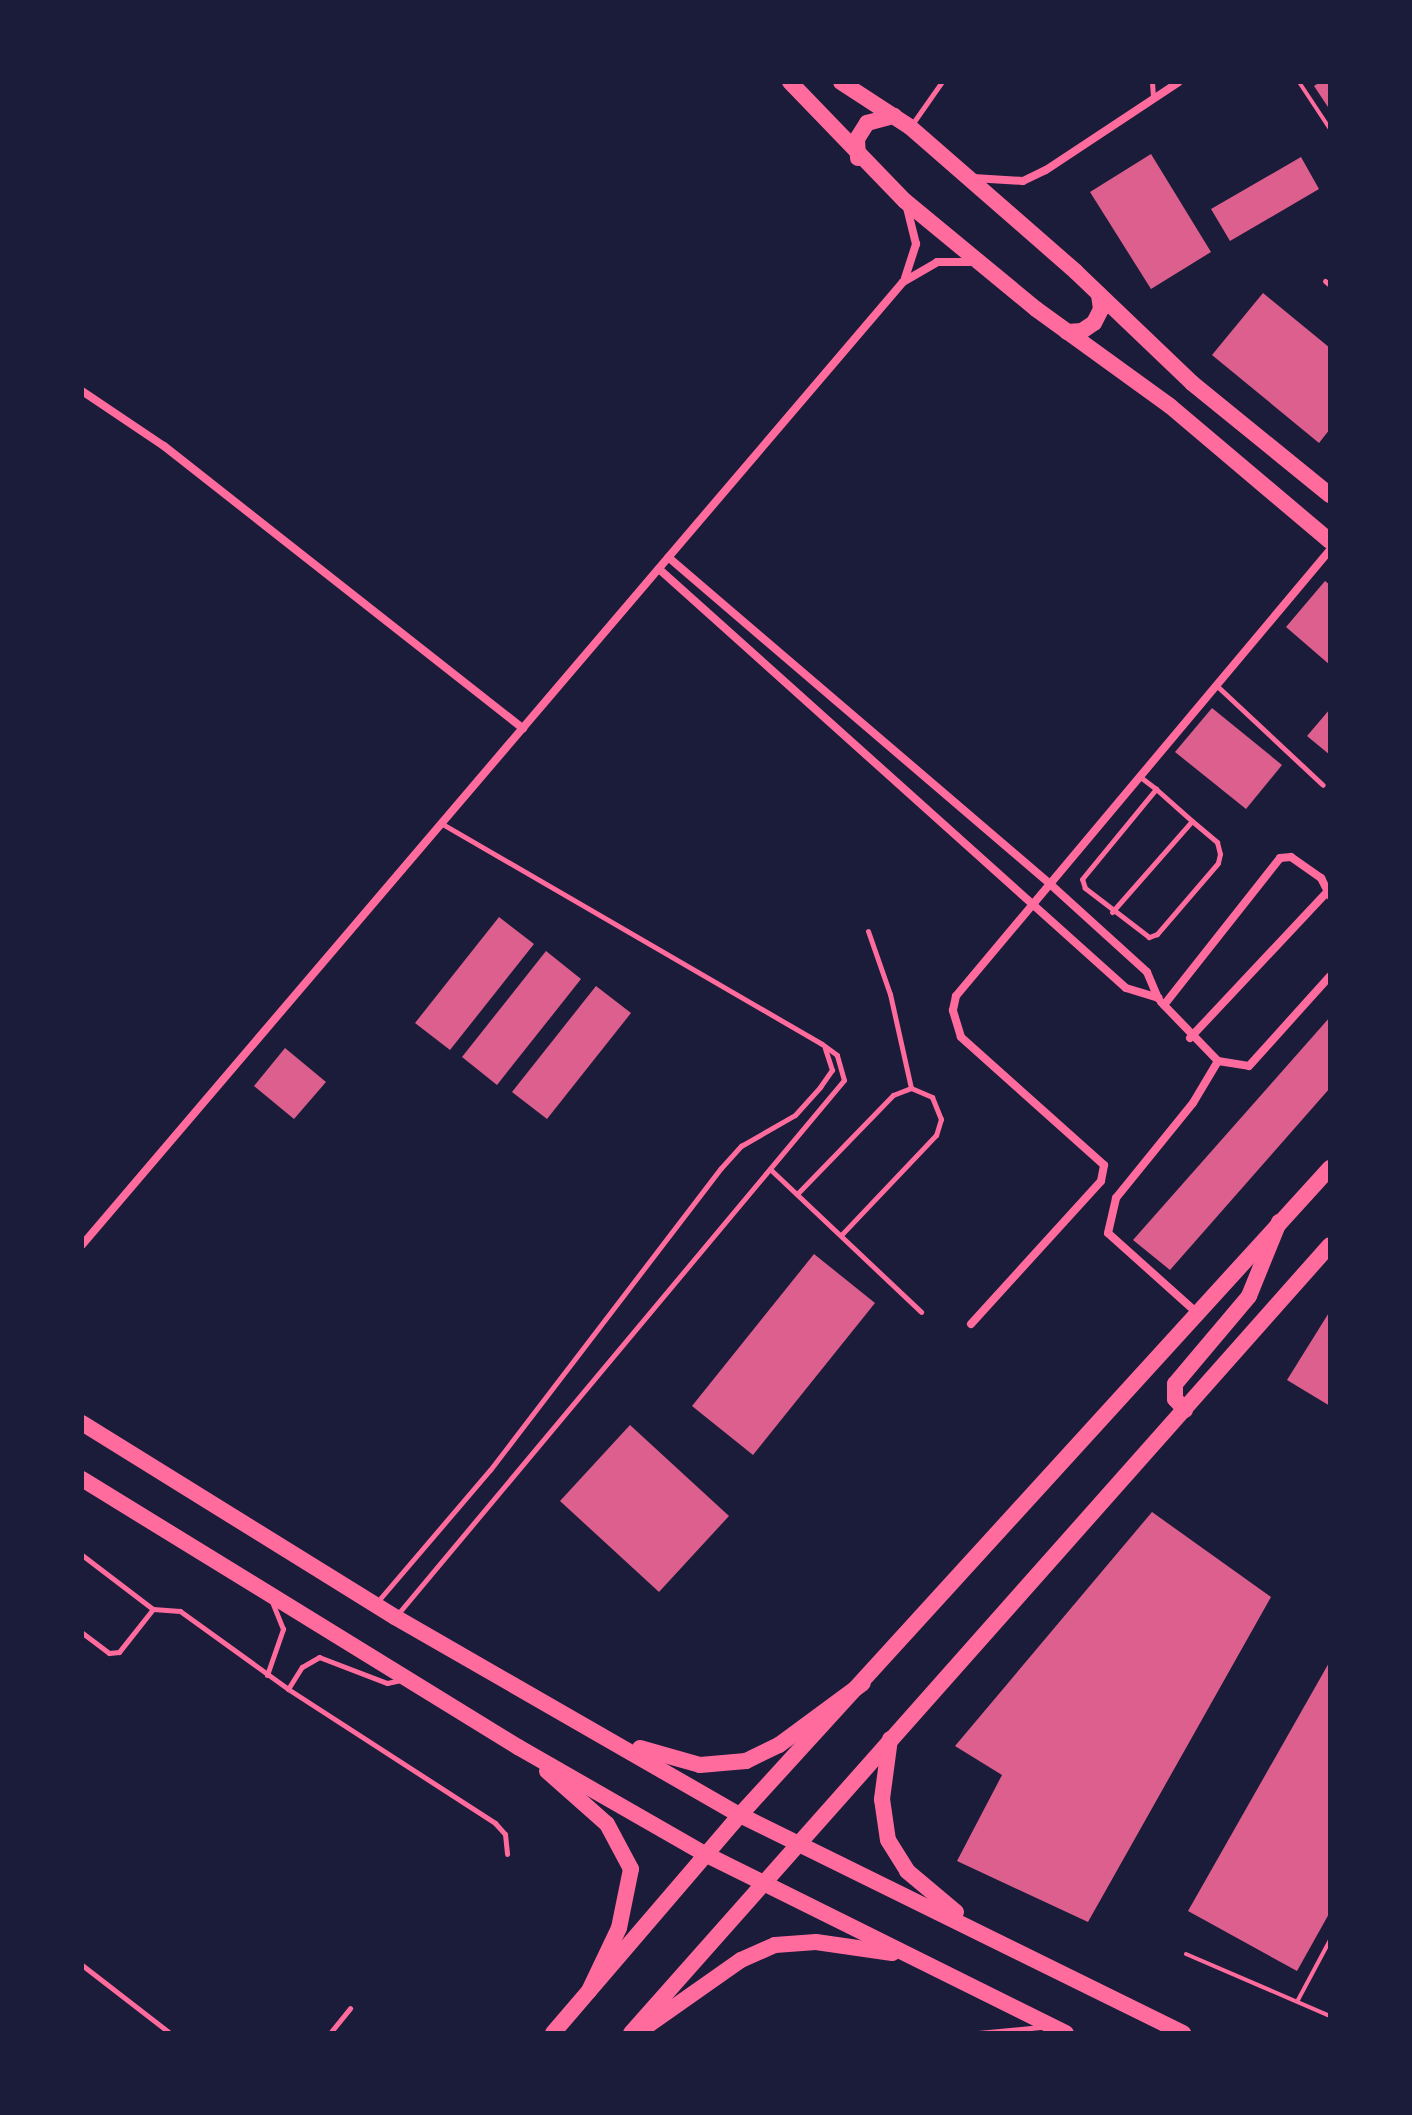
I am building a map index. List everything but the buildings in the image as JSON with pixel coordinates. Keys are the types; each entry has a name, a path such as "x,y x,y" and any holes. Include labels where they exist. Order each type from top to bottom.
{"main road":[{"path":"790,82 858,158 905,201 1067,332 1170,406 1330,541"},
{"path":"841,82 910,127 1099,294 1192,383 1330,495"},
{"path":"858,158 857,139 867,123 894,116"},
{"path":"1067,332 1094,323 1101,309 1099,294"},
{"path":"553,2033 740,1815 1330,1168"},
{"path":"1185,1410 1175,1399 1175,1384 1249,1296 1268,1260 1280,1221"},
{"path":"634,2033 761,1885 1330,1245"},
{"path":"82,1423 395,1617 740,1815 1183,2033"},
{"path":"82,1479 518,1747 705,1854 761,1885 1060,2030"},
{"path":"603,1735 676,1760 740,1763 779,1745 863,1683"},
{"path":"890,1739 882,1799 884,1827 894,1852 915,1878 979,1930"},
{"path":"518,1747 607,1824 627,1857 628,1898 589,1991"},
{"path":"634,2033 741,1960 775,1945 816,1942 907,1955"}],"street":[{"path":"968,178 1023,181 1179,82"},
{"path":"903,282 916,244 905,201"},
{"path":"82,1245 903,282 937,262 977,262"},
{"path":"82,391 164,446 523,728"},
{"path":"971,1324 1101,1181 1104,1165 971,1048 955,1024 953,1010 962,984 1330,550"},
{"path":"668,557 1049,883 1147,972 1161,1002 1190,1038 1218,1061 1249,1066 1330,976"},
{"path":"659,569 1126,988 1161,1002"},
{"path":"1161,1002 1280,858 1291,857 1321,878 1329,893 1190,1038"},
{"path":"1196,1312 1108,1233 1116,1198 1193,1103 1218,1061"}],"lane":[{"path":"1152,82 1153,99"},
{"path":"910,127 941,83"},
{"path":"1216,685 1323,785"},
{"path":"1139,776 1156,789 1217,842 1220,859 1157,934 1142,936 1085,888 1083,874 1156,789"},
{"path":"1112,912 1192,821"},
{"path":"395,1617 844,1080 837,1055 822,1044 442,823"},
{"path":"841,1235 939,1130 936,1102 911,1088 893,1004 868,931"},
{"path":"376,1604 490,1470 721,1168 741,1146 795,1115 820,1087 832,1070 822,1044"},
{"path":"797,1194 893,1095 911,1088"},
{"path":"770,1169 921,1312"},
{"path":"82,1555 153,1609 180,1611 267,1675 495,1823 505,1834 507,1854"},
{"path":"260,1590 280,1615 283,1629 267,1675"},
{"path":"82,1633 109,1653 119,1652 153,1609"},
{"path":"288,1689 302,1667 319,1657 387,1683 405,1678"},
{"path":"82,1965 170,2033"},
{"path":"330,2033 350,2008"},
{"path":"978,2033 1060,2030"}],"path":[{"path":"1299,82 1330,129"},
{"path":"1298,2000 1330,1940"},
{"path":"1186,1954 1330,2016"}]}
